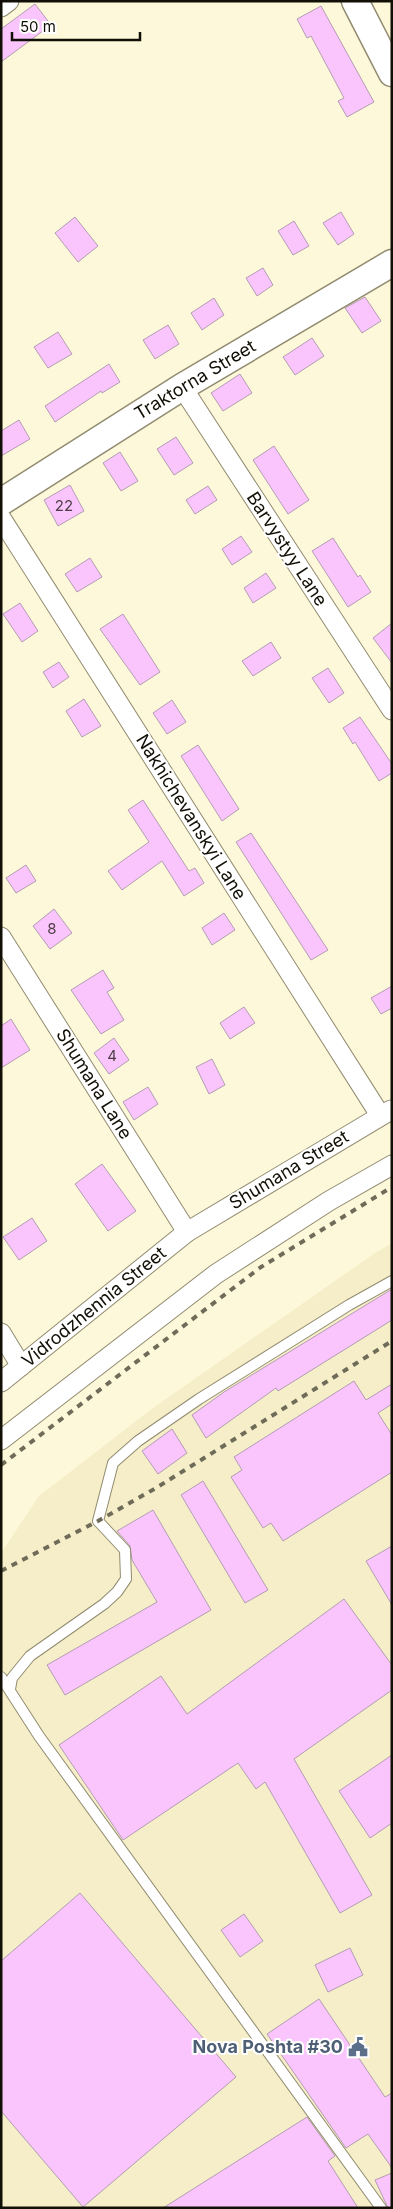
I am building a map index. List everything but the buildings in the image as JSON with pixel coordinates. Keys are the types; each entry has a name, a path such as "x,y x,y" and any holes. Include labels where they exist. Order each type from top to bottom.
{"street":[{"path":"1,7 9,1"},
{"path":"355,1 392,73"},
{"name":"Traktorna Street","path":"1,502 182,387 392,263"},
{"name":"Barvystyy Lane","path":"182,387 392,710"},
{"name":"Nakhichevanskyi Lane","path":"1,518 386,1112"},
{"name":"Shumana Lane","path":"1,937 187,1232"},
{"name":"Shumana Street","path":"187,1232 386,1112"},
{"path":"1,1440 216,1274 329,1201 392,1165"},
{"name":"Vidrodzhennia Street","path":"1,1382 187,1232"},
{"path":"1,1334 20,1366"}],"lane":[{"path":"10,1689 12,1678 30,1656 104,1604 117,1592 126,1578 124,1550 98,1521 113,1463 138,1441 199,1399 392,1281"},
{"path":"1,1677 39,1736 380,2208"}],"shaded area":[{"path":"392,1243 392,2197 370,2208 1,2208 1,1553 39,1496 153,1408"}],"railway":[{"path":"1,1465 261,1267 392,1187"},
{"path":"1,1571 98,1521 156,1488 392,1341"}],"place":[{"name":"Nova Poshta #30","path":"358,2047"}]}
